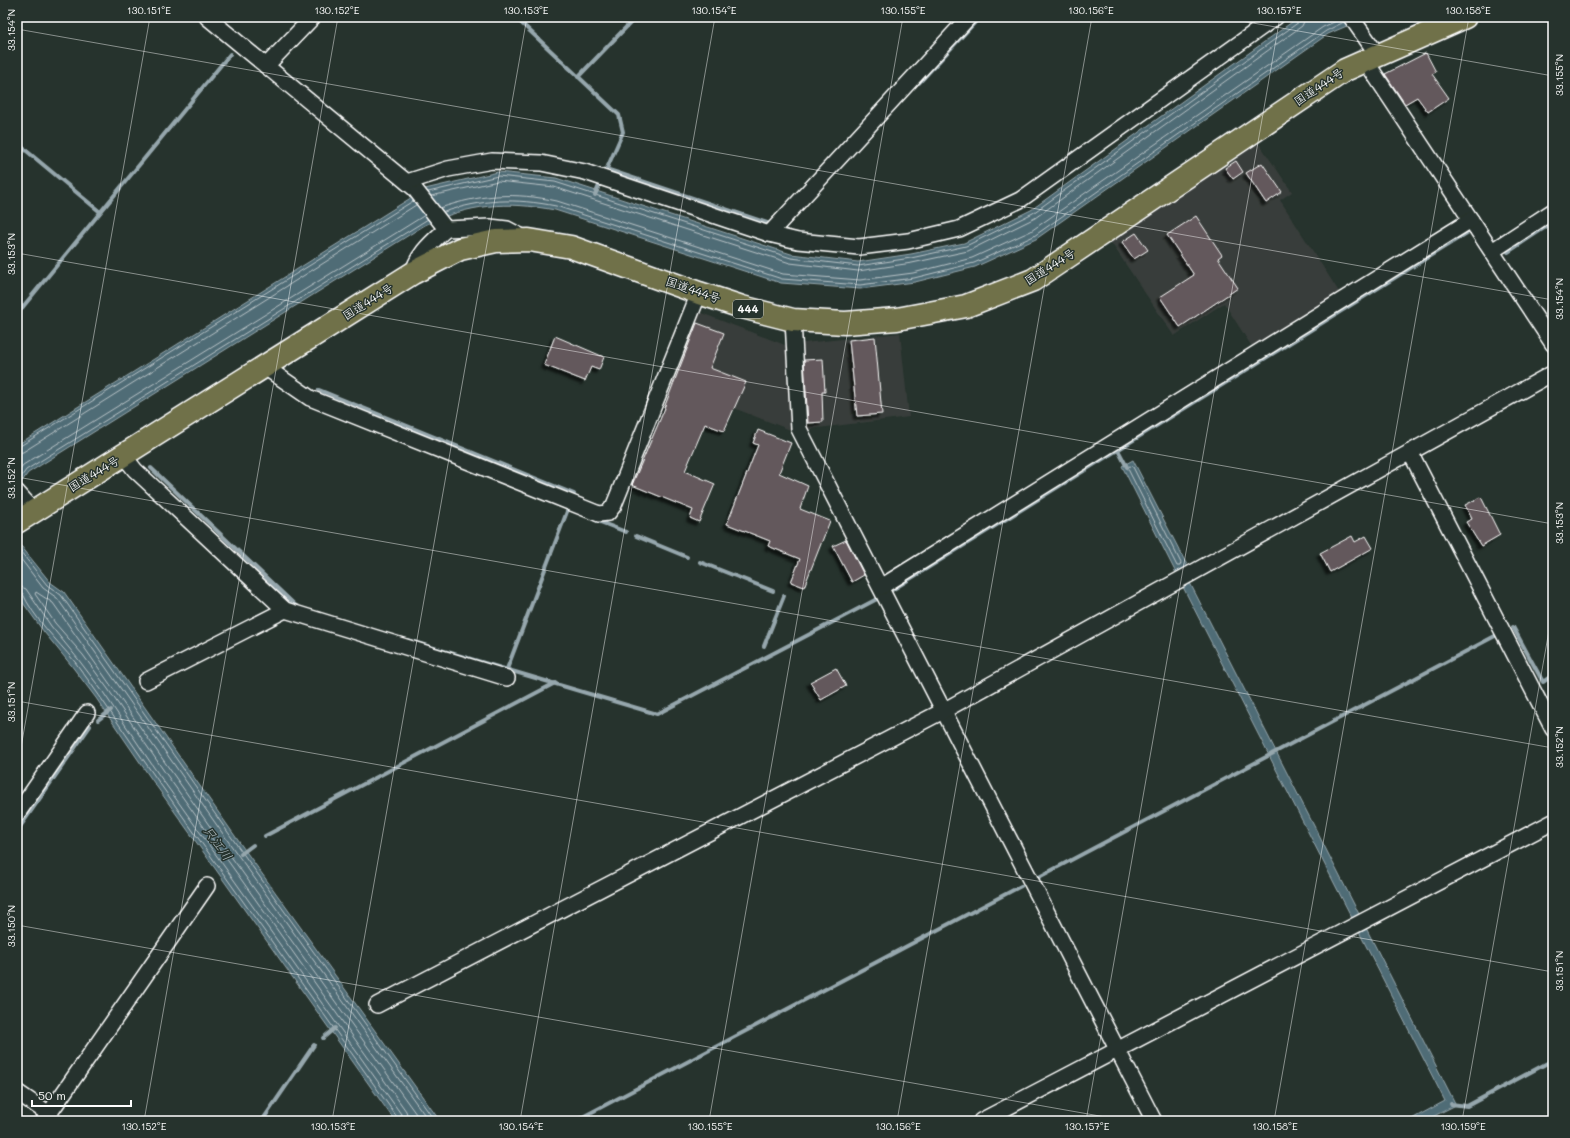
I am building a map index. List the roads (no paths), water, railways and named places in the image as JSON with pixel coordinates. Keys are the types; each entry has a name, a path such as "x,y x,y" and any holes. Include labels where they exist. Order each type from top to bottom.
{"highway":[{"name":"国道444号","path":"25,517 413,273 460,249 496,241 529,240 571,247 699,293 742,307 793,320 845,323 898,319 966,306 1033,280 1338,74 1371,57 1465,17"}],"street":[{"path":"207,17 411,185 444,227"},
{"path":"266,66 313,17"},
{"path":"769,234 969,17"},
{"path":"411,185 448,169 492,161 541,163 602,178 769,234 798,241 859,247 908,241 959,229 1020,200 1276,17"},
{"path":"1351,17 1362,33 1371,57 1471,220 1553,344"},
{"path":"1492,251 1553,211"},
{"path":"881,587 1471,220"},
{"path":"413,273 415,265 423,251 444,227 490,227 507,229 529,240"},
{"path":"265,367 310,398 599,514 608,514 614,505 699,293"},
{"path":"793,320 800,429 1154,1121"},
{"path":"377,1005 943,711 1553,373"},
{"path":"1410,452 1553,729"},
{"path":"124,456 135,470 285,610 508,678"},
{"path":"18,493 25,517"},
{"path":"146,681 285,610"},
{"path":"17,814 87,713"},
{"path":"981,1121 1553,822"},
{"path":"17,1092 47,1118 207,886"}],"water":[{"path":"1299,17 1368,17 1328,34 1036,239 975,267 915,282 860,289 781,283 555,210 537,207 504,205 473,209 441,218 425,225 28,473 17,488 17,445 425,189 498,172 556,178 791,254 858,262 911,254 964,243 1031,210"},
{"path":"1133,460 1188,567 1181,571 1188,584 1190,583 1359,914 1356,916 1363,929 1366,928 1456,1105 1424,1121 1408,1121 1445,1101 1359,932 1360,931 1353,917 1352,918 1183,587 1185,585 1178,572 1176,573 1122,466"},
{"name":"只江川","path":"17,541 50,582 64,592 242,846 440,1121 395,1121 152,780 96,698 21,600 17,590"}],"waterway":[{"path":"515,17 619,115 623,132 604,175"},
{"path":"578,77 636,17"},
{"path":"919,83 980,17"},
{"path":"17,314 230,54"},
{"path":"17,143 99,211"},
{"path":"606,169 767,223"},
{"path":"595,195 601,181"},
{"path":"1508,252 1553,222"},
{"path":"892,590 1470,231"},
{"path":"319,390 574,494"},
{"path":"1118,450 1127,467"},
{"path":"151,468 297,607"},
{"path":"507,669 568,509 572,510"},
{"path":"595,520 626,532"},
{"path":"636,536 687,557"},
{"path":"700,562 773,591"},
{"path":"764,646 784,596"},
{"path":"407,640 657,714 877,599"},
{"path":"1513,627 1543,682 1553,675"},
{"path":"1039,877 1495,636"},
{"path":"265,836 555,683"},
{"path":"98,720 111,710"},
{"path":"17,831 90,726"},
{"name":"只江川","path":"241,854 253,845"},
{"path":"575,1121 1021,886"},
{"path":"323,1038 335,1028"},
{"path":"262,1121 314,1045"},
{"path":"1451,1104 1467,1106 1553,1060"}]}
